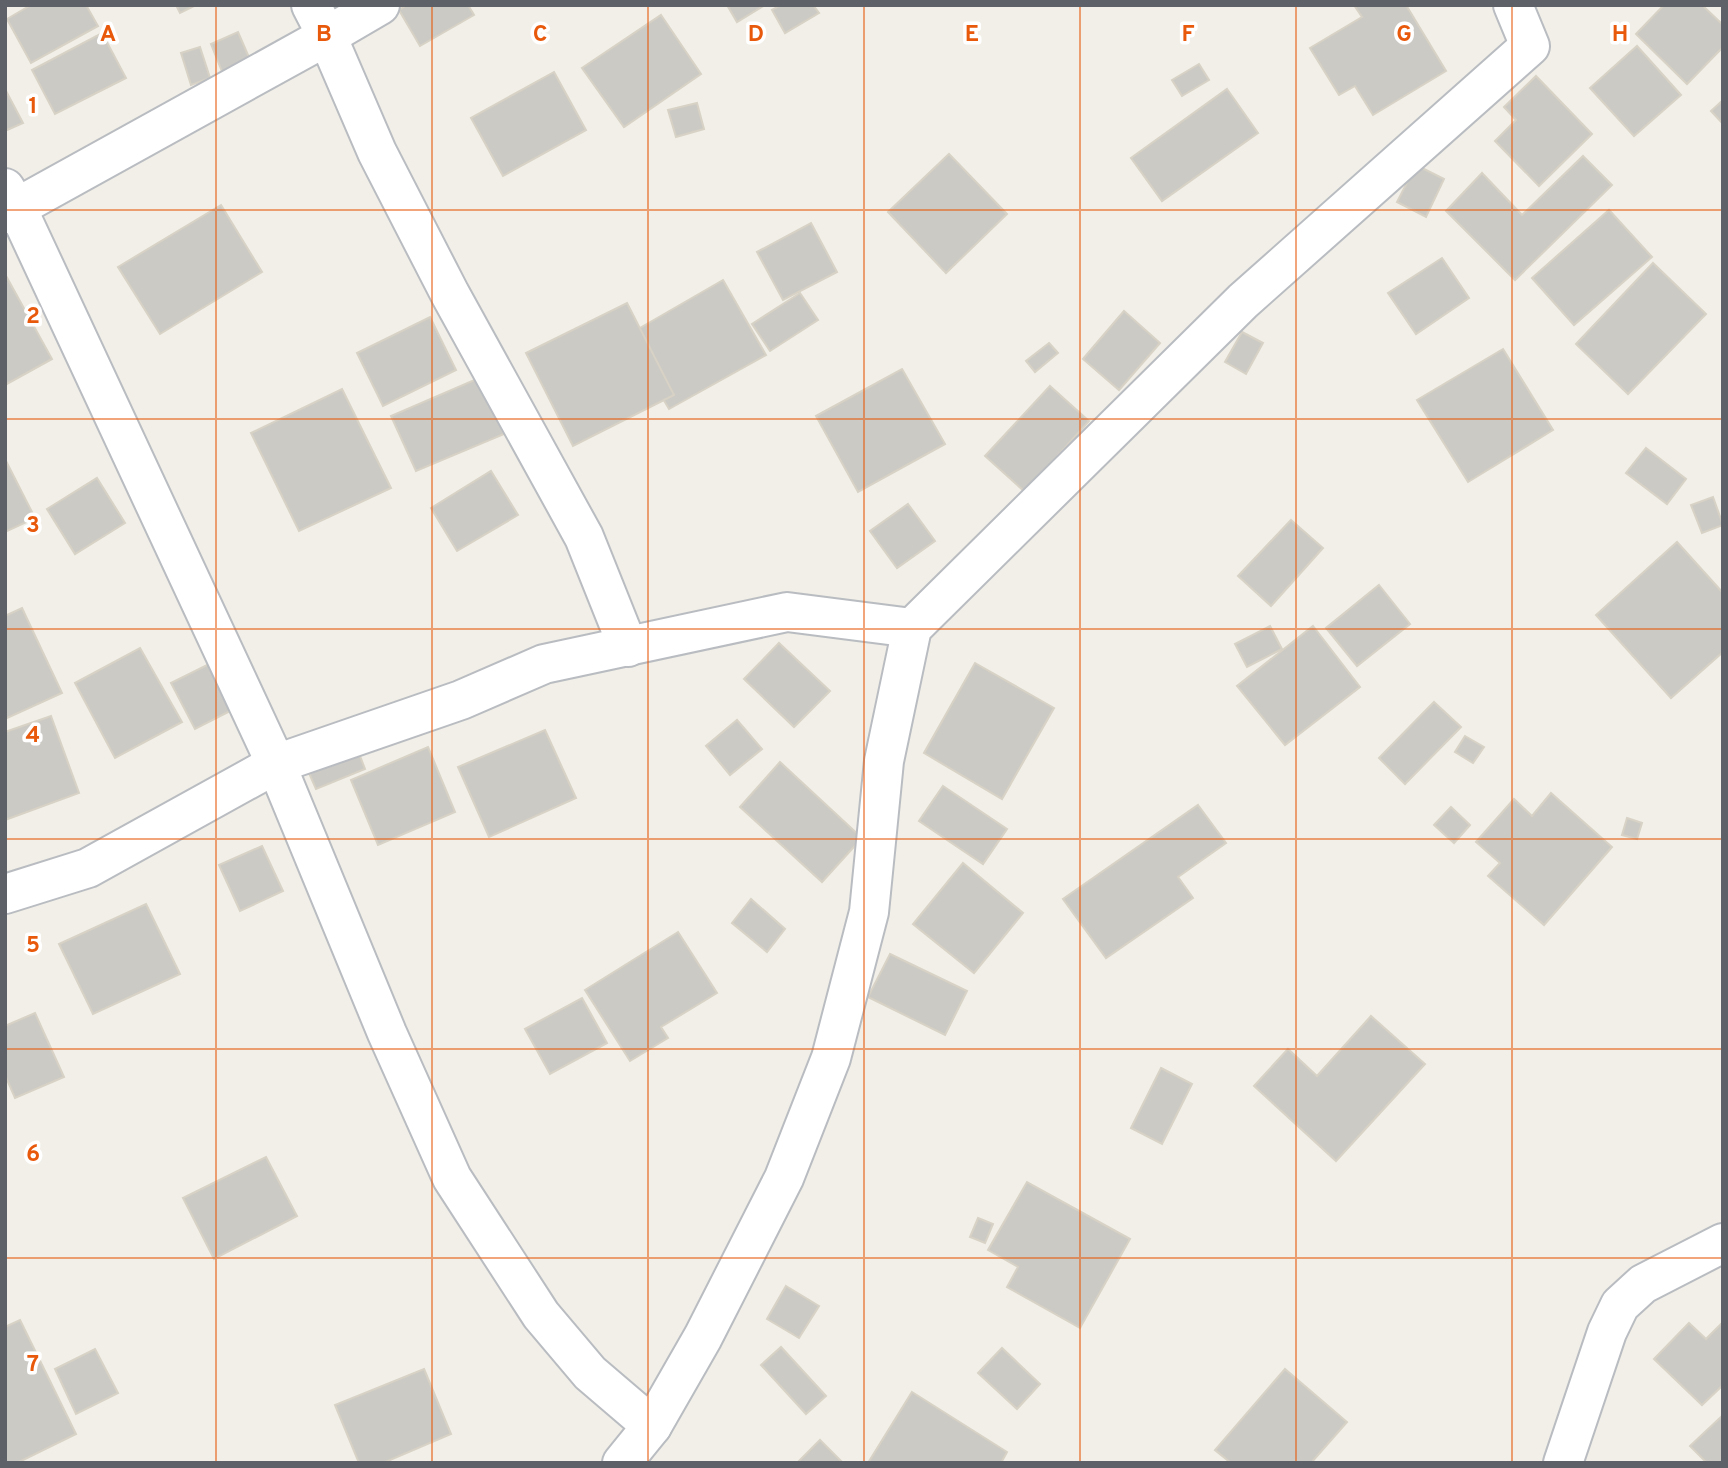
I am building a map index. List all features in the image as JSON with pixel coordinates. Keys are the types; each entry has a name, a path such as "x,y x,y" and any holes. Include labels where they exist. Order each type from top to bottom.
{"street":[{"path":"380,5 319,21 9,204 276,764 367,987 452,1178 541,1315 590,1373 652,1426"},
{"path":"622,1463 652,1426 703,1337 784,1178 831,1058 869,912 884,761 912,628 1243,301 1530,46 1513,5"},
{"path":"319,21 377,152 450,294 584,537 628,647"},
{"path":"5,894 88,868 276,764 461,700 544,664 787,612 912,628"},
{"path":"1563,1463 1607,1332 1620,1306 1643,1284 1723,1243"}],"building":[{"path":"31,5 86,5 98,26 31,63 7,19"},
{"path":"176,5 196,5 180,13"},
{"path":"407,5 468,5 474,15 420,46 399,10"},
{"path":"727,5 765,5 737,22"},
{"path":"781,5 813,5 819,13 785,33 772,10"},
{"path":"1354,5 1406,5 1446,71 1373,115 1355,86 1339,95 1310,48 1362,17"},
{"path":"1664,5 1702,5 1723,25 1723,47 1687,84 1636,34"},
{"path":"661,15 701,74 624,127 582,68"},
{"path":"238,32 251,62 223,74 211,44"},
{"path":"102,33 126,78 55,114 32,70"},
{"path":"1637,46 1681,95 1634,136 1590,88"},
{"path":"200,47 210,78 191,85 181,53"},
{"path":"1199,64 1209,80 1182,96 1172,80"},
{"path":"554,72 586,130 503,176 471,118"},
{"path":"1536,76 1592,134 1539,186 1495,141 1516,120 1504,107"},
{"path":"5,89 23,123 5,131"},
{"path":"1227,89 1258,133 1162,201 1131,158"},
{"path":"1723,100 1723,124 1711,111"},
{"path":"697,103 704,129 676,137 668,110"},
{"path":"949,154 1007,214 946,273 888,212"},
{"path":"1583,156 1612,185 1515,280 1446,211 1482,173 1522,215"},
{"path":"1416,165 1444,179 1426,217 1397,202"},
{"path":"221,205 262,272 160,334 118,267"},
{"path":"1609,210 1652,257 1574,325 1532,278"},
{"path":"811,223 837,272 783,300 757,252"},
{"path":"1442,258 1469,298 1416,334 1388,293"},
{"path":"1653,263 1706,314 1628,394 1576,344"},
{"path":"5,274 52,359 5,385"},
{"path":"723,280 766,355 669,409 626,336"},
{"path":"800,293 818,320 770,351 752,324"},
{"path":"627,303 674,395 573,446 526,353"},
{"path":"1124,311 1160,343 1119,390 1083,359"},
{"path":"430,317 456,370 383,406 357,353"},
{"path":"1242,332 1263,343 1246,374 1225,362"},
{"path":"1049,343 1058,353 1035,372 1026,361"},
{"path":"1503,349 1553,430 1468,482 1417,400"},
{"path":"902,369 945,444 858,492 816,416"},
{"path":"479,378 504,434 416,471 391,416"},
{"path":"1050,386 1089,421 1025,492 985,456"},
{"path":"342,389 391,488 299,531 251,433"},
{"path":"1646,448 1686,479 1667,504 1626,473"},
{"path":"5,459 35,518 5,532"},
{"path":"491,471 518,515 457,551 431,508"},
{"path":"97,478 125,523 75,554 47,509"},
{"path":"1713,497 1723,525 1702,533 1691,505"},
{"path":"908,504 935,541 897,568 870,531"},
{"path":"1291,520 1323,548 1271,606 1238,576"},
{"path":"1677,542 1723,593 1723,652 1671,698 1596,615"},
{"path":"1379,585 1410,624 1357,666 1326,628"},
{"path":"22,608 62,693 5,719 5,616"},
{"path":"1270,626 1282,649 1247,667 1235,644"},
{"path":"1313,626 1360,687 1285,745 1237,686"},
{"path":"779,643 830,691 794,727 744,679"},
{"path":"140,648 182,722 115,758 75,683"},
{"path":"213,662 236,708 195,729 171,683"},
{"path":"975,663 1054,708 1002,799 924,753"},
{"path":"1434,702 1461,727 1405,784 1379,758"},
{"path":"51,716 79,793 5,820 5,732"},
{"path":"737,720 762,749 730,775 706,746"},
{"path":"545,730 576,798 489,837 458,767"},
{"path":"1465,736 1484,747 1473,763 1455,752"},
{"path":"355,743 365,769 316,789 305,764"},
{"path":"428,747 455,812 378,845 351,780"},
{"path":"780,762 862,838 822,882 740,807"},
{"path":"943,786 1007,829 983,864 919,821"},
{"path":"1551,793 1612,847 1544,925 1488,876 1500,863 1476,842 1514,799 1532,816"},
{"path":"1198,805 1226,843 1178,877 1193,898 1106,958 1063,899"},
{"path":"1451,807 1470,825 1454,843 1434,825"},
{"path":"1627,818 1642,823 1637,839 1622,835"},
{"path":"262,846 283,891 240,911 219,865"},
{"path":"963,863 1023,913 974,973 913,924"},
{"path":"751,899 785,929 767,952 732,923"},
{"path":"146,904 180,974 93,1014 59,944"},
{"path":"678,932 717,993 661,1027 668,1038 630,1061 585,990"},
{"path":"890,954 967,991 945,1035 868,997"},
{"path":"582,998 607,1043 550,1074 525,1029"},
{"path":"35,1013 64,1077 15,1098 5,1075 5,1026"},
{"path":"1371,1016 1425,1064 1336,1161 1254,1086 1288,1049 1317,1076"},
{"path":"1161,1068 1192,1084 1162,1144 1131,1128"},
{"path":"266,1157 297,1216 214,1259 183,1198"},
{"path":"1027,1182 1130,1239 1080,1328 1007,1287 1018,1267 988,1250"},
{"path":"978,1218 993,1224 985,1243 970,1237"},
{"path":"786,1286 819,1306 799,1338 767,1319"},
{"path":"20,1320 76,1434 17,1463 5,1463 5,1327"},
{"path":"1689,1323 1706,1339 1723,1325 1723,1385 1702,1405 1654,1359"},
{"path":"781,1347 826,1396 806,1414 761,1365"},
{"path":"1002,1348 1040,1384 1017,1409 978,1373"},
{"path":"95,1349 118,1393 76,1414 55,1369"},
{"path":"424,1369 451,1434 383,1463 359,1463 335,1405"},
{"path":"1285,1369 1347,1422 1311,1463 1231,1463 1215,1450"},
{"path":"912,1392 1007,1452 1001,1463 868,1463"},
{"path":"1723,1415 1723,1463 1707,1463 1690,1446"},
{"path":"820,1440 843,1463 797,1463"}]}
